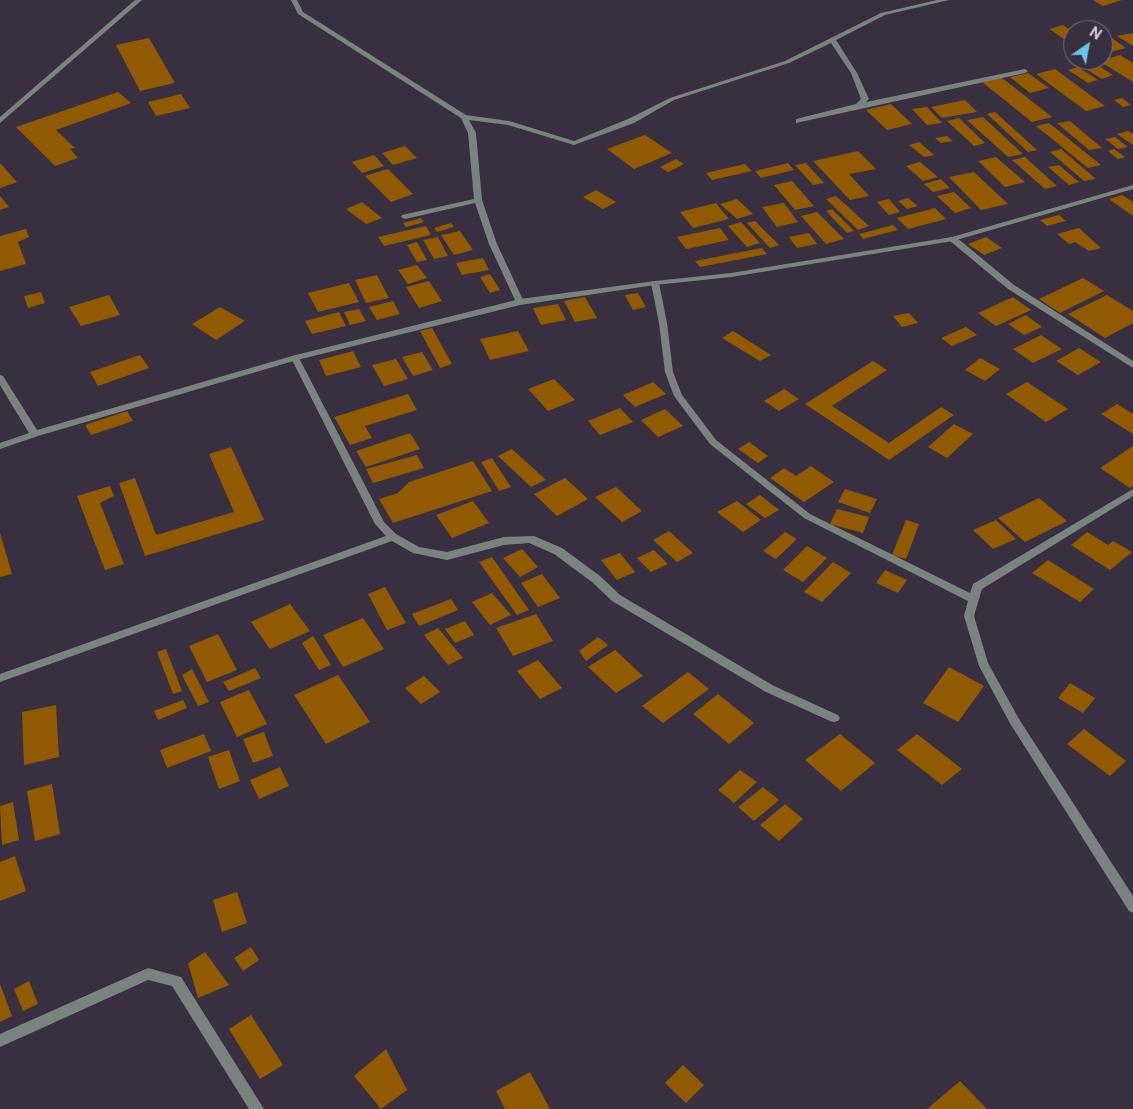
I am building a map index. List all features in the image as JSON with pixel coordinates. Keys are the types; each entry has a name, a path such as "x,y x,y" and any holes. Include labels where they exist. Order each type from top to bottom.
{"street":[{"path":"0,121 138,0"},
{"path":"294,0 300,13 464,117 509,123 574,143 631,121 672,99 787,62 882,14 946,0"},
{"path":"832,40 854,73 865,99 859,106"},
{"path":"799,121 859,106 1025,71"},
{"path":"464,117 472,133 478,200 493,244 520,302"},
{"path":"0,446 295,358 520,302 655,283 731,276 953,239 1133,187"},
{"path":"405,217 478,200"},
{"path":"953,239 1011,287 1133,365"},
{"path":"655,283 663,324 669,372 678,396 713,442 807,516 974,600"},
{"path":"295,358 380,524 392,538 417,550 447,556 504,541 530,539 558,552 596,579 616,598 762,684 834,718"},
{"path":"0,378 35,434"},
{"path":"1133,492 977,587 969,616 984,663 1015,722 1133,907"},
{"path":"0,678 392,538"},
{"path":"0,1041 148,974 176,981 257,1109"}],"building":[{"path":"1093,0 1122,0 1103,6"},
{"path":"1063,25 1063,38 1049,29"},
{"path":"1133,33 1133,46 1117,36"},
{"path":"149,38 175,83 140,91 116,45"},
{"path":"1113,39 1126,48 1113,51"},
{"path":"1120,55 1133,63 1133,82 1113,70 1113,57"},
{"path":"1055,69 1105,106 1086,111 1036,74"},
{"path":"1068,70 1083,70 1098,80 1088,83"},
{"path":"1087,70 1105,70 1113,75 1102,79"},
{"path":"1028,73 1049,88 1030,93 1010,77"},
{"path":"1001,77 1052,117 1032,122 982,82"},
{"path":"118,92 131,103 56,130 75,148 70,149 78,158 55,166 16,127"},
{"path":"181,94 190,108 156,116 148,102"},
{"path":"1122,98 1131,105 1123,107 1114,100"},
{"path":"965,100 977,112 942,118 931,107"},
{"path":"891,104 912,124 887,130 866,110"},
{"path":"927,107 942,123 927,125 912,109"},
{"path":"995,112 1037,150 1028,152 987,114"},
{"path":"983,117 1023,154 1008,157 967,120"},
{"path":"959,118 985,143 974,146 947,121"},
{"path":"1070,121 1102,148 1089,150 1057,123"},
{"path":"1049,123 1101,165 1088,168 1036,126"},
{"path":"1128,131 1133,134 1133,145 1117,134"},
{"path":"645,135 672,153 634,169 607,149"},
{"path":"947,136 953,141 941,143 935,138"},
{"path":"1115,137 1128,147 1118,149 1105,139"},
{"path":"919,142 934,155 924,157 909,145"},
{"path":"405,146 417,158 393,165 382,153"},
{"path":"1061,149 1096,179 1084,181 1050,152"},
{"path":"1114,149 1125,157 1118,159 1108,151"},
{"path":"858,151 876,169 849,174 869,196 850,200 813,161"},
{"path":"374,155 384,166 362,173 352,162"},
{"path":"996,157 1025,182 1005,187 978,161"},
{"path":"1025,157 1057,186 1045,189 1012,160"},
{"path":"676,159 684,164 668,172 660,167"},
{"path":"920,162 938,177 923,181 906,166"},
{"path":"0,163 17,182 0,188"},
{"path":"788,163 794,170 761,178 755,171"},
{"path":"806,163 824,183 813,185 795,165"},
{"path":"745,164 752,171 712,180 706,173"},
{"path":"1059,165 1079,182 1069,185 1048,167"},
{"path":"388,169 413,194 391,202 365,176"},
{"path":"974,172 1008,204 981,210 949,177"},
{"path":"941,179 950,188 933,192 924,184"},
{"path":"792,181 814,206 795,210 774,185"},
{"path":"596,190 616,202 603,209 583,197"},
{"path":"954,192 971,208 955,213 937,196"},
{"path":"1122,195 1133,202 1133,216 1109,199"},
{"path":"0,196 9,207 0,210"},
{"path":"836,196 869,226 858,230 826,199"},
{"path":"908,198 918,206 907,209 898,201"},
{"path":"737,199 753,214 737,219 720,204"},
{"path":"889,199 900,212 889,215 877,202"},
{"path":"362,202 382,218 366,224 346,209"},
{"path":"716,203 729,219 693,228 680,212"},
{"path":"784,203 798,222 777,227 762,207"},
{"path":"935,208 946,219 908,229 897,218"},
{"path":"832,209 854,231 847,233 826,211"},
{"path":"817,212 844,239 826,244 801,216"},
{"path":"1059,215 1066,221 1047,226 1040,220"},
{"path":"421,218 424,222 406,227 403,223"},
{"path":"755,221 779,245 770,248 747,223"},
{"path":"741,222 760,243 747,247 728,226"},
{"path":"451,223 454,227 437,232 434,228"},
{"path":"893,225 898,230 863,239 859,234"},
{"path":"426,226 431,235 384,246 378,237"},
{"path":"720,228 729,240 686,249 677,237"},
{"path":"1079,228 1101,248 1089,251 1075,242 1069,244 1057,234"},
{"path":"26,229 29,237 18,242 26,264 0,271 0,236"},
{"path":"460,231 473,250 454,255 441,235"},
{"path":"809,233 817,244 797,248 789,237"},
{"path":"438,237 448,256 434,259 423,240"},
{"path":"986,237 1002,248 984,255 968,244"},
{"path":"417,242 427,260 417,262 407,245"},
{"path":"762,248 767,254 700,267 695,261"},
{"path":"483,258 489,270 462,275 456,263"},
{"path":"417,265 427,278 408,284 398,270"},
{"path":"490,274 500,290 490,293 480,277"},
{"path":"377,275 389,298 366,303 355,280"},
{"path":"1083,278 1104,291 1060,313 1039,299"},
{"path":"429,281 442,301 419,308 406,287"},
{"path":"349,283 359,302 318,312 308,293"},
{"path":"41,292 45,303 28,308 24,296"},
{"path":"638,293 646,307 633,310 625,295"},
{"path":"109,295 120,315 81,326 69,307"},
{"path":"1107,295 1133,311 1133,323 1105,338 1068,314"},
{"path":"585,297 597,318 575,322 564,301"},
{"path":"1013,297 1031,310 996,326 978,313"},
{"path":"393,301 400,314 377,320 369,307"},
{"path":"558,304 566,320 541,325 533,308"},
{"path":"220,307 245,321 216,340 192,324"},
{"path":"359,309 366,321 350,325 344,312"},
{"path":"339,312 346,326 312,334 305,321"},
{"path":"909,313 918,323 902,327 893,316"},
{"path":"1026,315 1042,327 1024,335 1008,324"},
{"path":"966,327 977,335 952,346 941,338"},
{"path":"432,328 452,364 440,368 420,331"},
{"path":"518,331 529,351 490,360 480,339"},
{"path":"733,331 771,355 760,361 722,338"},
{"path":"1041,335 1062,349 1033,363 1013,349"},
{"path":"1079,348 1101,362 1078,375 1056,361"},
{"path":"353,351 361,367 326,376 319,360"},
{"path":"422,352 433,370 413,376 402,357"},
{"path":"140,355 149,368 98,386 90,372"},
{"path":"980,358 1000,369 985,381 965,370"},
{"path":"396,359 408,379 384,386 372,365"},
{"path":"873,361 887,370 832,406 889,443 941,407 954,415 889,460 805,404"},
{"path":"554,379 575,400 548,411 528,389"},
{"path":"653,382 666,394 635,407 623,395"},
{"path":"1027,382 1068,409 1046,422 1006,394"},
{"path":"784,389 799,399 779,411 764,401"},
{"path":"408,394 417,410 365,426 372,438 350,445 334,417"},
{"path":"1117,404 1133,414 1133,434 1101,414"},
{"path":"620,408 633,422 600,435 588,421"},
{"path":"665,409 683,426 658,437 641,420"},
{"path":"127,411 133,421 91,435 85,425"},
{"path":"954,424 973,434 947,458 928,447"},
{"path":"410,433 420,449 366,467 356,451"},
{"path":"749,442 768,456 758,463 738,449"},
{"path":"1133,446 1133,486 1130,488 1100,468"},
{"path":"231,447 264,520 145,556 119,483 135,478 156,535 234,512 209,454"},
{"path":"512,449 546,480 531,487 498,456"},
{"path":"417,455 424,468 373,483 366,469"},
{"path":"492,458 511,487 499,491 481,462"},
{"path":"473,461 492,491 393,523 379,499 398,493 409,482"},
{"path":"811,466 834,482 804,502 770,478 784,468 796,476"},
{"path":"565,478 588,499 557,516 534,494"},
{"path":"110,486 114,496 100,503 124,564 105,570 77,496"},
{"path":"616,487 642,511 622,522 595,497"},
{"path":"845,489 877,499 870,513 838,502"},
{"path":"760,495 779,510 765,518 746,504"},
{"path":"1039,498 1067,521 1025,542 998,518"},
{"path":"473,501 489,523 452,538 436,515"},
{"path":"737,501 761,520 743,532 717,512"},
{"path":"837,509 869,517 863,533 830,524"},
{"path":"906,520 919,524 906,559 892,555"},
{"path":"996,520 1016,539 993,549 973,530"},
{"path":"669,531 693,553 677,562 653,540"},
{"path":"785,532 797,539 776,559 763,551"},
{"path":"1087,532 1108,545 1113,541 1132,552 1110,570 1071,545"},
{"path":"0,533 12,574 0,577"},
{"path":"807,546 827,558 803,582 783,570"},
{"path":"522,549 538,567 520,577 503,558"},
{"path":"654,550 668,564 651,572 637,558"},
{"path":"620,553 635,572 617,580 601,560"},
{"path":"492,557 529,610 517,615 479,562"},
{"path":"1048,560 1094,589 1080,602 1032,573"},
{"path":"833,562 851,573 822,602 804,592"},
{"path":"885,570 907,580 898,593 876,583"},
{"path":"542,574 560,598 538,607 521,583"},
{"path":"385,587 406,623 387,630 368,594"},
{"path":"492,593 511,615 490,625 472,602"},
{"path":"451,599 458,610 419,626 412,614"},
{"path":"290,604 310,631 270,649 251,622"},
{"path":"536,614 553,641 513,656 496,628"},
{"path":"363,618 384,649 343,667 323,635"},
{"path":"465,621 474,635 455,643 445,629"},
{"path":"438,628 463,658 448,665 424,635"},
{"path":"218,634 237,670 207,682 189,646"},
{"path":"313,636 331,665 319,670 302,643"},
{"path":"598,637 608,645 586,661 579,651"},
{"path":"166,649 182,691 173,694 157,652"},
{"path":"615,650 643,676 616,693 588,667"},
{"path":"538,660 562,688 540,699 517,671"},
{"path":"949,667 984,686 958,722 923,703"},
{"path":"255,668 261,678 229,691 223,682"},
{"path":"192,669 209,702 198,706 182,675"},
{"path":"688,672 709,689 663,723 642,706"},
{"path":"338,675 370,722 326,744 294,695"},
{"path":"424,676 440,692 421,704 405,688"},
{"path":"1070,683 1095,698 1083,713 1058,698"},
{"path":"249,690 267,724 237,737 220,702"},
{"path":"718,694 754,723 729,744 693,714"},
{"path":"183,700 187,708 158,720 154,711"},
{"path":"56,705 59,757 24,765 22,712"},
{"path":"1084,729 1126,761 1110,776 1067,744"},
{"path":"264,732 273,756 253,763 243,739"},
{"path":"204,734 211,751 167,768 160,750"},
{"path":"840,734 875,763 841,791 805,760"},
{"path":"917,734 962,769 942,785 897,750"},
{"path":"229,750 240,781 219,789 208,757"},
{"path":"280,767 289,786 259,799 250,780"},
{"path":"740,770 757,782 734,803 718,790"},
{"path":"52,784 60,834 35,841 27,791"},
{"path":"763,787 779,800 754,821 738,807"},
{"path":"13,802 19,840 2,845 0,806"},
{"path":"785,804 803,819 779,841 760,825"},
{"path":"15,856 26,891 0,901 0,862"},
{"path":"237,892 247,923 222,932 213,900"},
{"path":"251,947 259,960 243,971 234,958"},
{"path":"205,952 229,985 198,998 188,963"},
{"path":"29,981 38,1004 23,1011 14,989"},
{"path":"0,984 12,1016 0,1022"},
{"path":"251,1015 283,1065 260,1079 229,1029"},
{"path":"386,1049 407,1090 381,1109 354,1076"},
{"path":"683,1065 704,1085 686,1103 665,1083"},
{"path":"530,1072 550,1109 505,1109 496,1091"},
{"path":"960,1081 987,1109 927,1109"}]}
